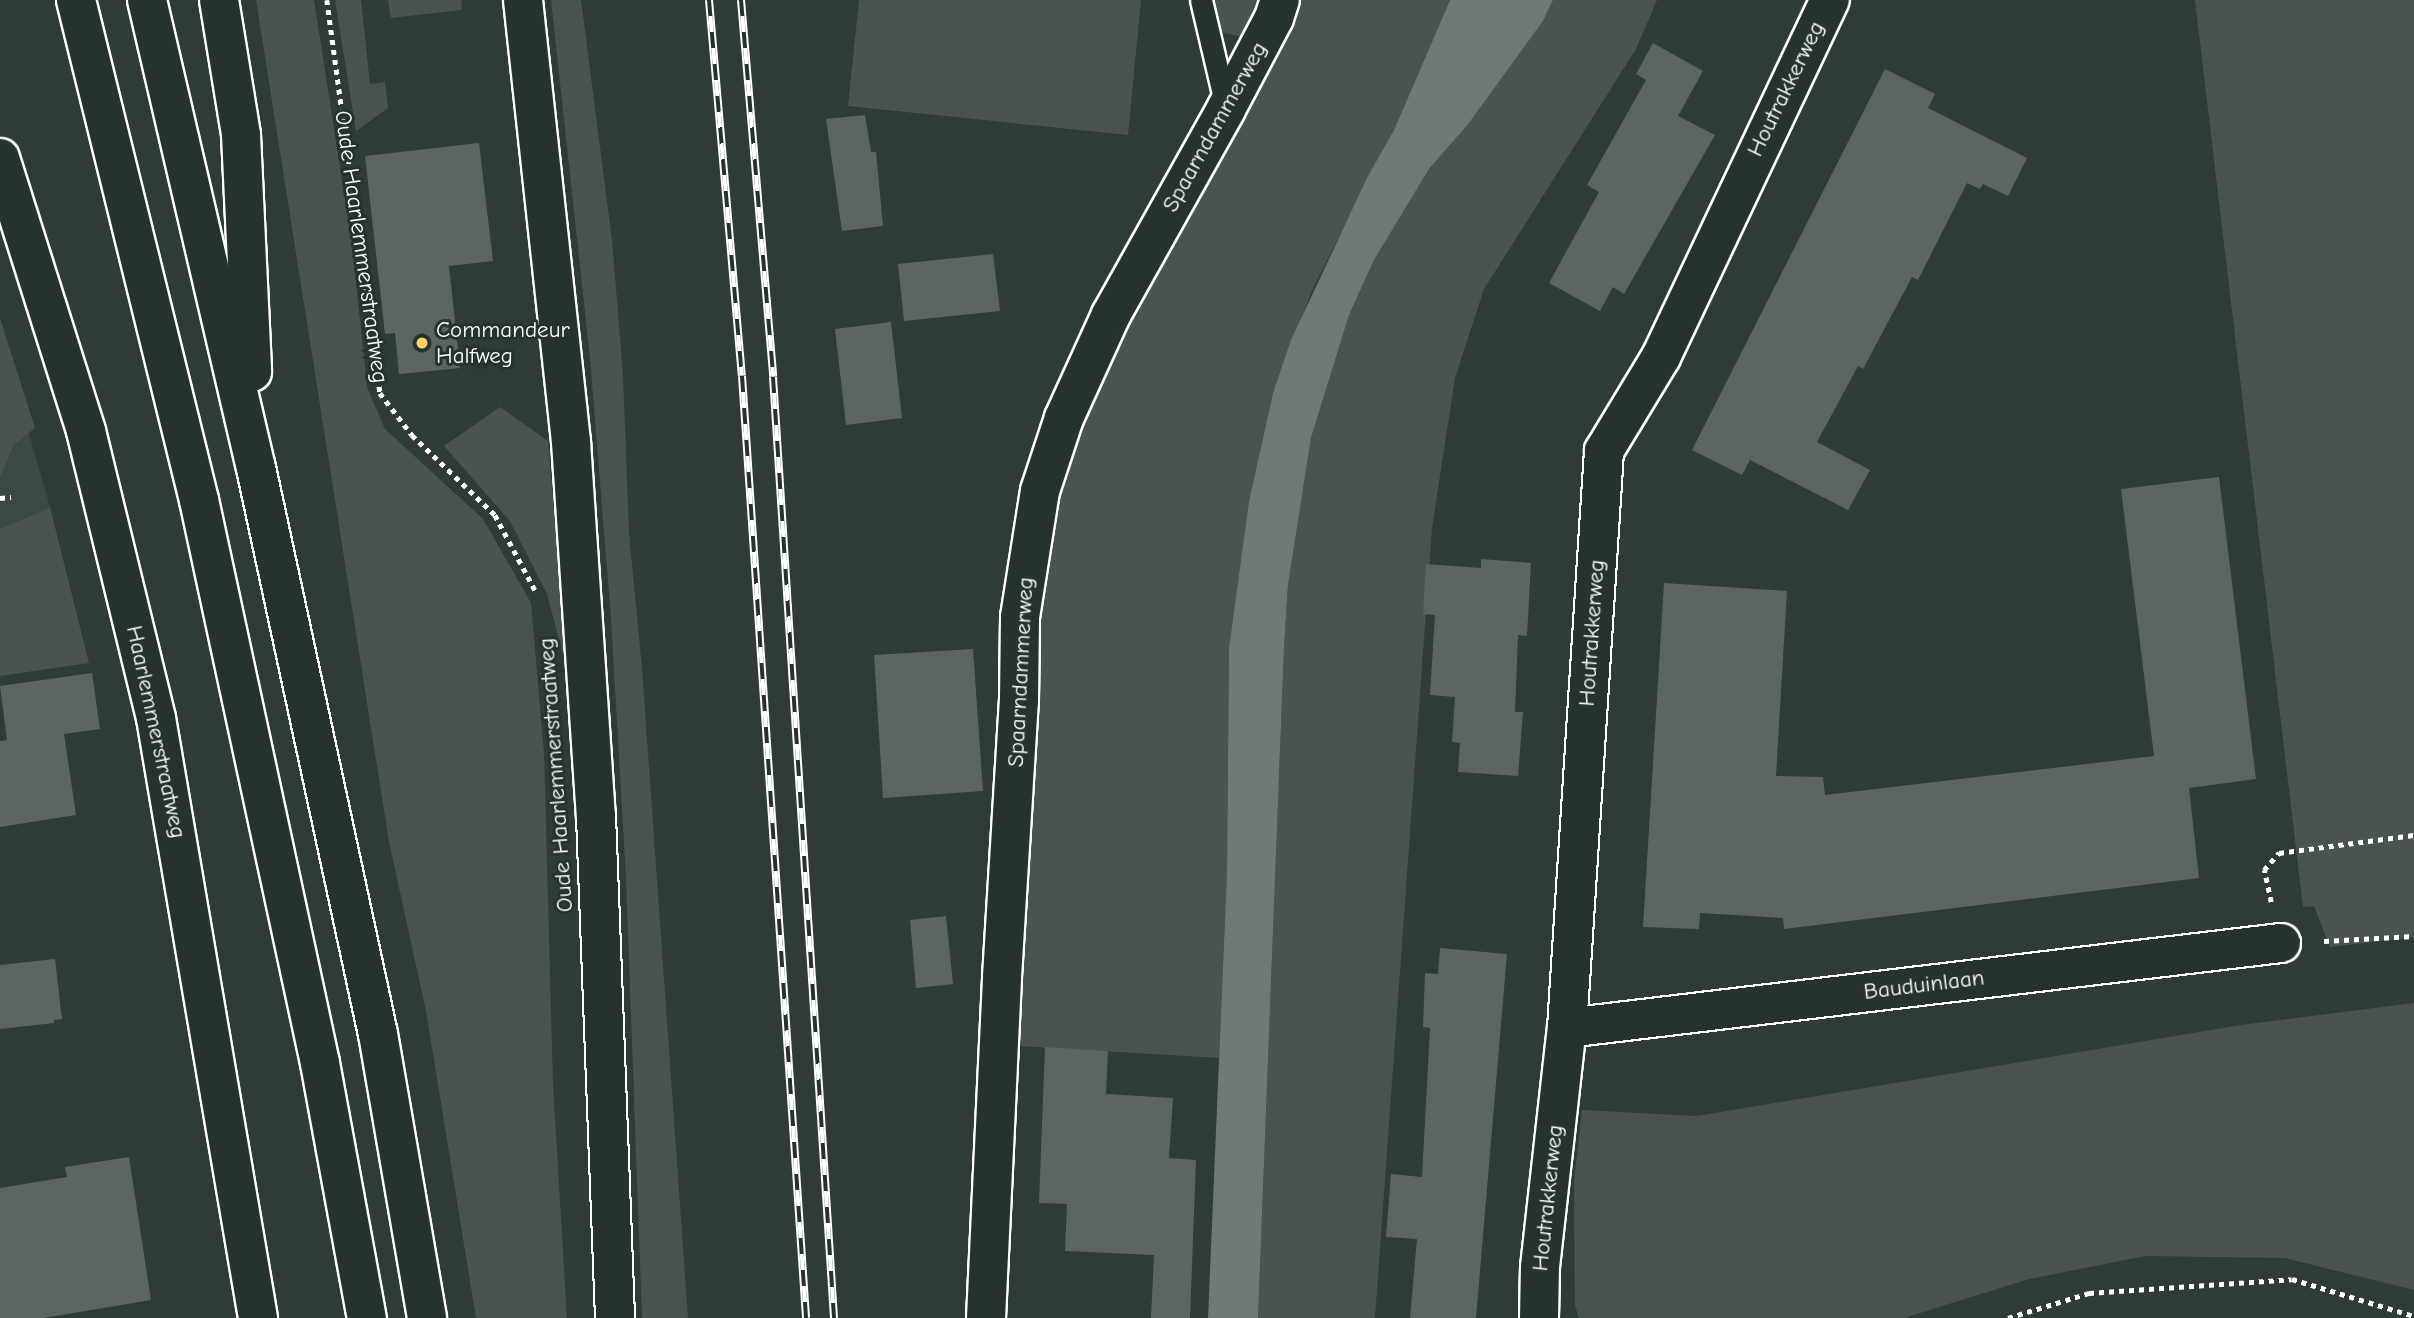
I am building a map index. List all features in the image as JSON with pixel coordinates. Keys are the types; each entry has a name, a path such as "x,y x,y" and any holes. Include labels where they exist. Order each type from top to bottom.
{"main road":[{"path":"148,0 256,468 378,1034 427,1318"},
{"path":"219,0 241,135 256,468"},
{"name":"Oude Haarlemmerstraatweg","path":"523,0 571,442 596,816 615,1318"},
{"name":"Spaarndammerweg","path":"986,1318 1002,976 1020,700 1020,617 1041,491 1064,418 1111,315 1226,110 1274,18 1280,0"},
{"name":"Houtrakkerweg","path":"1539,1318 1540,1267 1567,1028 1604,452 1661,357 1830,0"},
{"path":"76,7 202,513 320,1063 367,1318"},
{"name":"Haarlemmerstraatweg","path":"0,159 86,431 156,718 258,1318"},
{"name":"Bauduinlaan","path":"1567,1028 2281,943"}],"lane":[{"path":"1201,0 1226,110"}],"path":[{"name":"Oude Haarlemmerstraatweg","path":"327,0 380,393 412,435 495,515 538,598"},
{"path":"0,498 11,496"},
{"path":"2414,835 2279,853 2264,870 2281,943 2414,936"},
{"path":"2008,1318 2089,1293 2292,1279 2414,1316"}],"shaded area":[{"path":"256,0 314,0 352,244 367,387 385,429 483,519 531,603 544,753 553,1085 567,1318 476,1318 426,1011 389,842"},
{"path":"335,0 361,0 370,84 385,82 388,108 356,131"},
{"path":"388,0 462,0 461,10 391,18"},
{"path":"551,0 581,0 612,240 623,374 629,533 642,668 688,1318 642,1318 626,879 611,618 590,358"},
{"path":"859,0 1141,0 1128,135 848,106"},
{"path":"1209,0 1260,0 1243,37 1216,31"},
{"path":"1292,0 1450,0 1394,130 1313,288 1273,393 1249,501 1229,648 1227,872 1219,1058 1019,1046 1036,636 1050,524 1081,413"},
{"path":"1450,0 1553,0 1543,21 1469,123 1429,169 1374,260 1349,315 1311,438 1288,585 1284,648 1258,1318 1208,1318 1227,872 1229,648 1249,501 1273,393 1291,340 1367,178 1394,130"},
{"path":"1553,0 1657,0 1636,49 1484,289 1455,378 1432,528 1375,1318 1258,1318 1284,648 1288,585 1311,438 1349,315 1374,260 1429,169 1469,123 1543,21"},
{"path":"2195,0 2414,0 2414,937 2330,947 2314,906 2303,907"},
{"path":"0,318 35,428 13,446 0,478"},
{"path":"0,332 50,507 0,529"},
{"path":"500,407 548,441 568,674 547,594 510,521 444,446"},
{"path":"50,507 89,663 0,676 0,529"},
{"path":"2414,1003 2414,1290 2285,1258 2145,1256 2029,1279 1904,1318 1579,1318 1575,1305 1574,1181 1582,1110 1697,1116 2241,1025"}],"building":[{"path":"1653,43 1703,71 1678,116 1715,135 1624,294 1613,287 1600,311 1549,283 1599,192 1587,185 1646,80 1636,74"},
{"path":"1885,69 1935,94 1928,108 2027,158 2008,196 1983,184 1980,189 1967,183 1918,280 1912,277 1863,369 1858,366 1817,442 1870,470 1848,510 1750,460 1742,475 1692,450"},
{"path":"865,115 871,152 876,152 883,226 842,231 826,119"},
{"path":"479,143 493,261 449,266 460,368 399,374 395,333 385,334 365,156"},
{"path":"993,254 1000,311 904,321 898,264"},
{"path":"891,322 902,418 846,425 835,329"},
{"path":"2219,477 2256,779 2189,788 2199,878 1784,929 1783,918 1700,913 1699,929 1643,927 1664,583 1787,591 1776,776 1823,777 1825,795 2154,756 2121,489"},
{"path":"1481,559 1531,563 1527,636 1518,635 1515,712 1523,712 1518,776 1458,772 1460,743 1452,742 1455,697 1430,695 1435,615 1423,614 1426,564 1481,568"},
{"path":"973,649 983,791 883,798 874,655"},
{"path":"92,673 100,729 64,734 76,815 0,827 0,741 7,740 0,686"},
{"path":"946,916 953,984 916,988 910,920"},
{"path":"1440,948 1507,954 1476,1318 1410,1318 1417,1239 1386,1237 1391,1174 1422,1177 1430,1028 1423,1027 1425,973 1438,974"},
{"path":"55,959 62,1019 54,1020 54,1023 0,1029 0,965"},
{"path":"1045,1047 1108,1051 1106,1094 1173,1098 1169,1158 1196,1160 1190,1318 1151,1318 1154,1255 1065,1251 1067,1204 1039,1203"},
{"path":"129,1157 151,1300 43,1318 0,1318 0,1188 67,1177 65,1167"}],"railway":[{"path":"709,0 742,376 806,1318"},
{"path":"741,0 773,377 834,1318"}],"place":[{"name":"Commandeur Halfweg","path":"422,343"}]}
